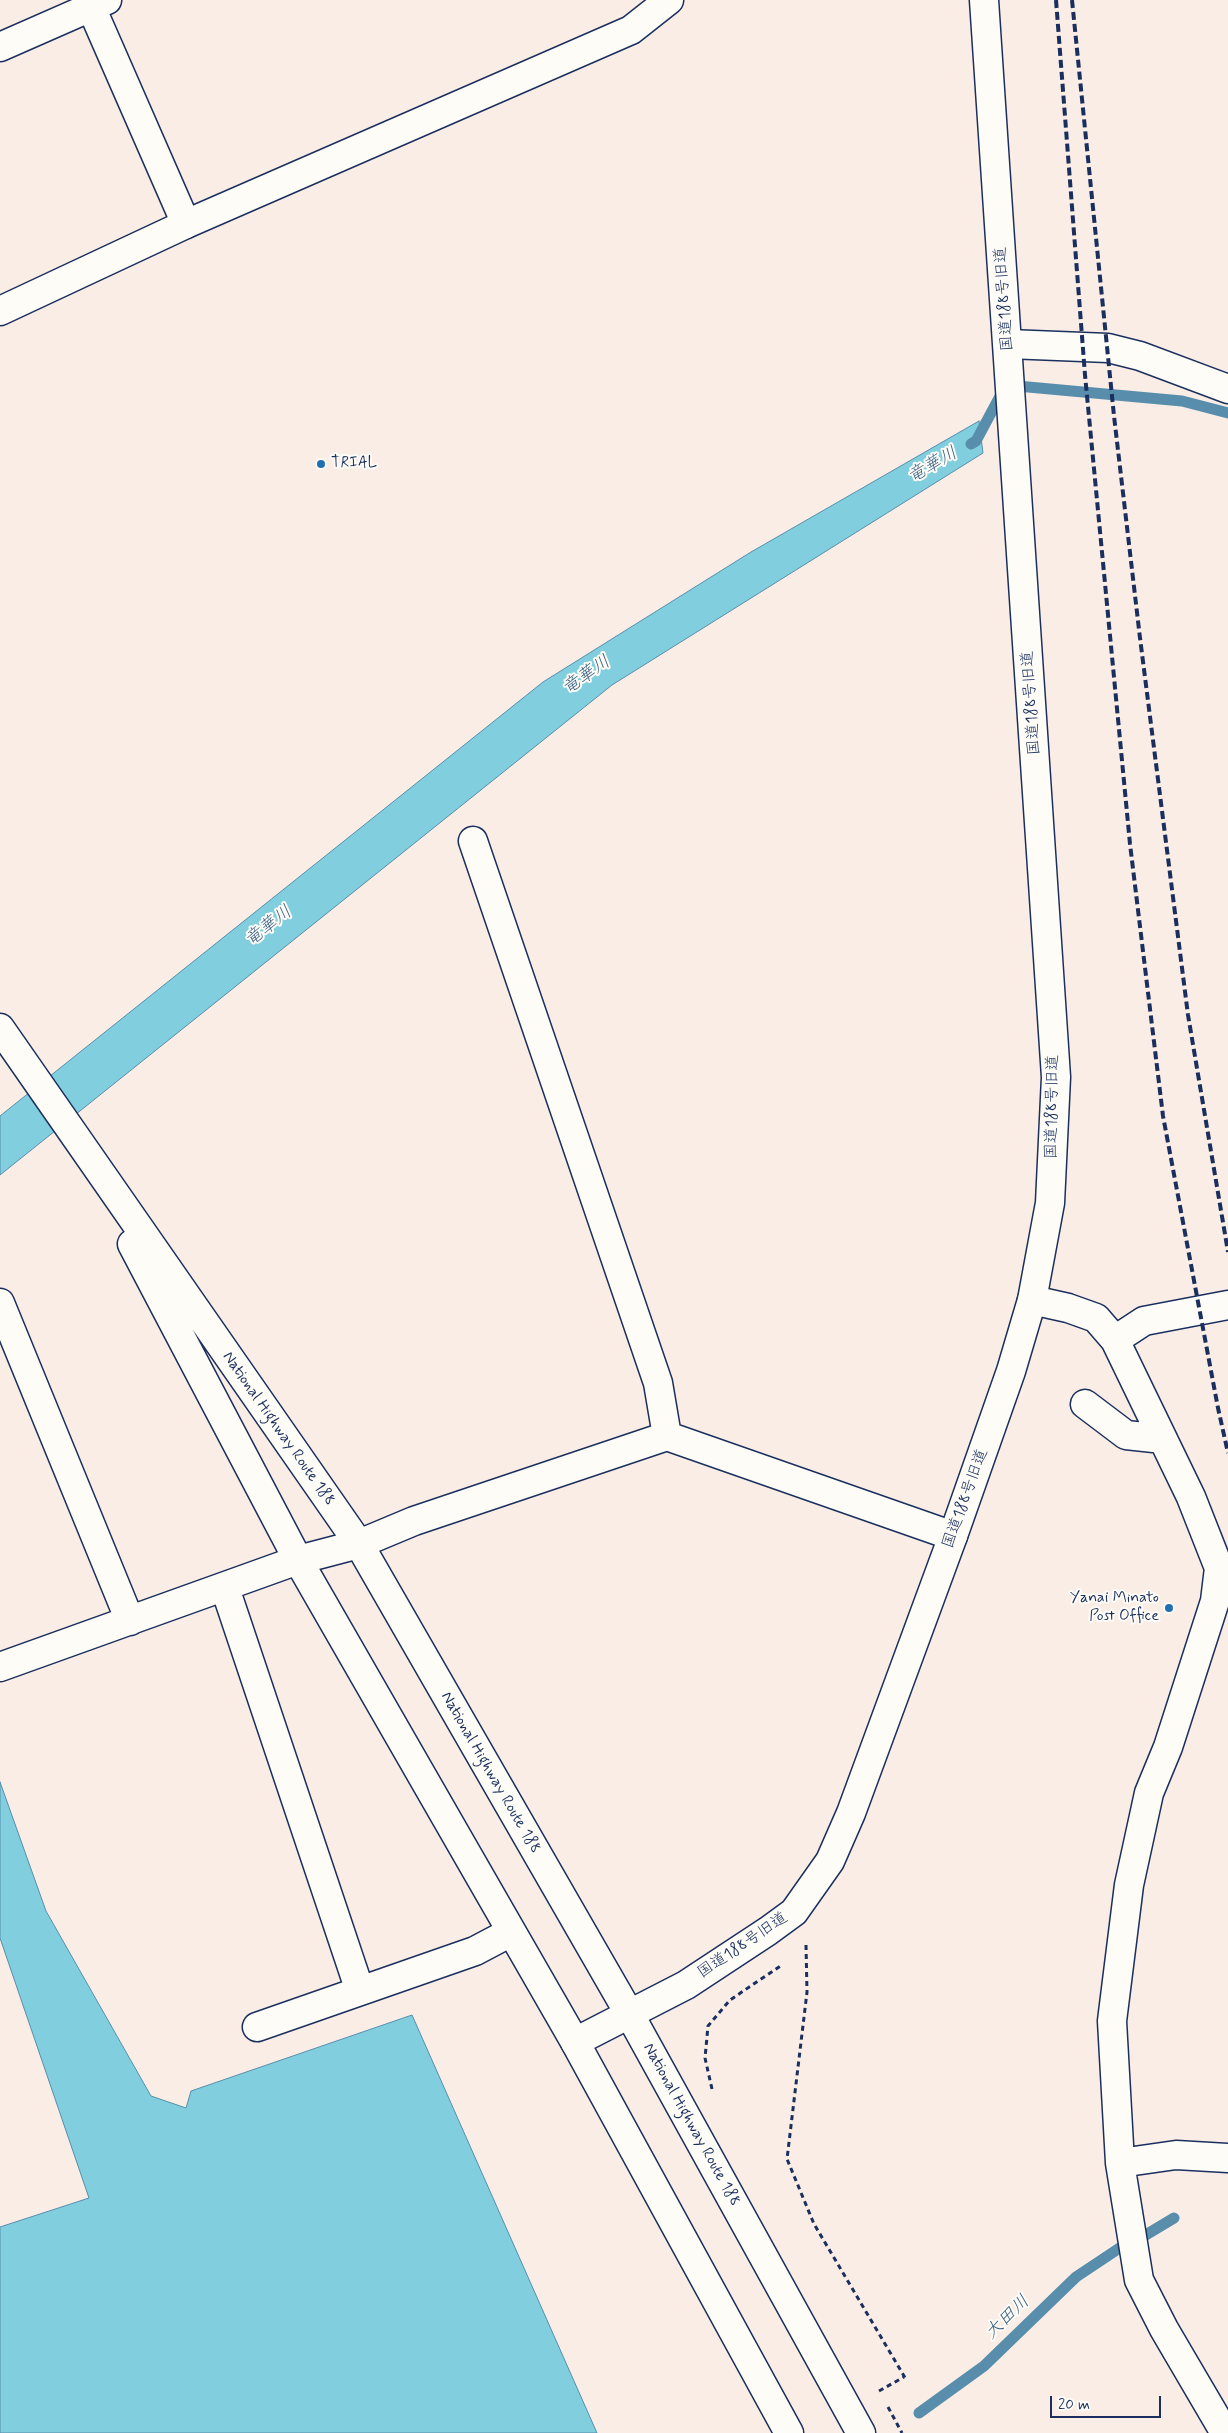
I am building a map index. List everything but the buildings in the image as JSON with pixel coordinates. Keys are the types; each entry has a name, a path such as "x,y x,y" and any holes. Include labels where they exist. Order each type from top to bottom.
{"main road":[{"path":"0,311 186,224 631,30 668,0"},
{"name":"国道188号旧道","path":"575,2042 686,1985 794,1912 830,1861 852,1813 953,1536 1011,1371 1032,1300 1050,1203 1056,1077 984,0"},
{"path":"0,48 95,2 186,224"},
{"path":"1008,344 1108,348 1140,356 1228,389"},
{"path":"473,841 658,1383 667,1436"},
{"name":"National Highway Route 188","path":"0,1028 76,1140 359,1544 630,2015 861,2433"},
{"name":"National Highway Route 188","path":"76,1140 298,1560 575,2042 789,2433"},
{"path":"1032,1300 1068,1308 1096,1318 1115,1340 1191,1498 1219,1568 1215,1601 1168,1747 1149,1793 1128,1885 1112,2021 1120,2163 1139,2280 1164,2329 1225,2433"},
{"path":"0,1303 130,1621"},
{"path":"1115,1340 1144,1321 1228,1305"},
{"path":"1084,1404 1126,1435 1163,1439"},
{"path":"0,1667 225,1588 298,1560 359,1544 414,1521 667,1436 953,1536"},
{"path":"225,1588 360,1991"},
{"path":"257,2027 475,1951 511,1932"},
{"path":"1120,2163 1176,2155 1228,2158"}],"path":[{"path":"794,1912 806,1946 807,1992 787,2160 814,2224 908,2382"},
{"path":"800,1951 806,1946"},
{"path":"715,2095 710,2087 705,2058 708,2026 730,2000 786,1962"},
{"path":"879,2391 904,2377"},
{"path":"874,2383 902,2433"}],"water":[{"path":"979,421 983,453 612,685 0,1175 0,1116 543,682 751,552"},
{"path":"0,1782 46,1911 151,2096 186,2108 191,2091 412,2015 597,2433 0,2433 0,2227 89,2198 0,1938"}],"waterway":[{"name":"竜華川","path":"971,444 976,441 1006,385 1182,401 1228,413"},
{"name":"大田川","path":"1144,2236 1174,2218"},
{"name":"大田川","path":"919,2413 984,2366 1076,2277 1121,2247"}],"railway":[{"path":"1056,0 1085,375 1130,844 1163,1116 1228,1453"},
{"path":"1072,0 1114,416 1140,638 1188,1015 1228,1252"}],"place":[{"name":"TRIAL","path":"321,464"},
{"name":"Yanai Minato Post Office","path":"1169,1608"}]}
